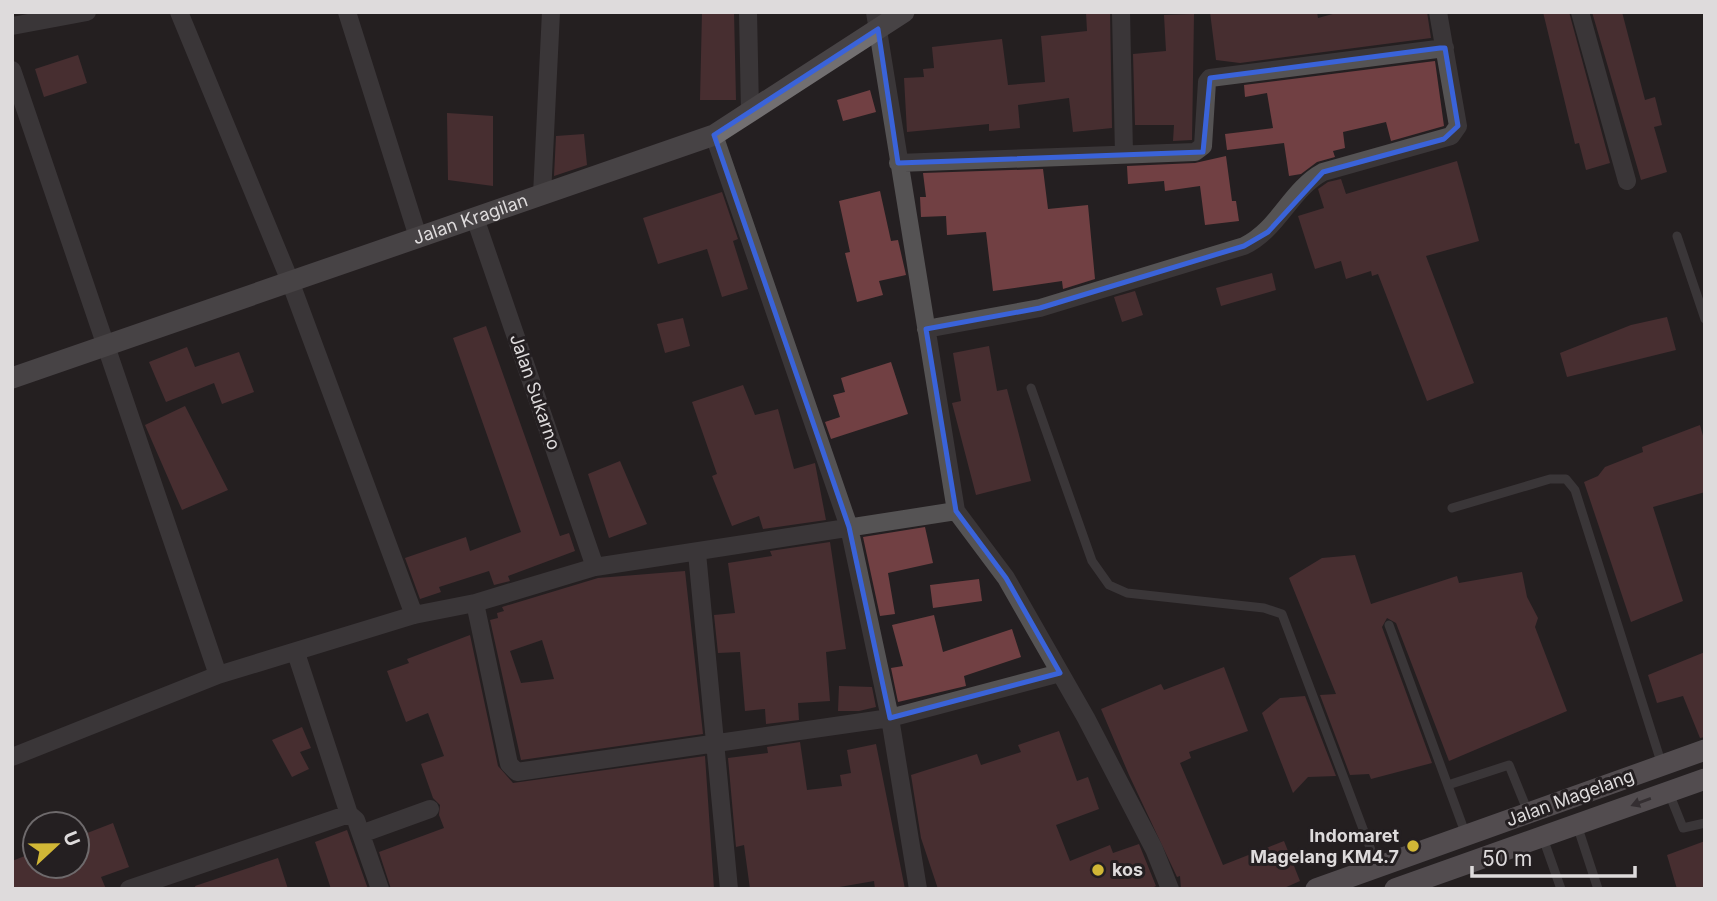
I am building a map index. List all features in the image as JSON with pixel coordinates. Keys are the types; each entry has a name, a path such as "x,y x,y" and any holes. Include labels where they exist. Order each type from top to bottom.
{"main road":[{"name":"Jalan Magelang","path":"1317,889 1705,750"},
{"name":"Jalan Magelang","path":"1395,889 1705,779"}],"street":[{"path":"12,26 88,12"},
{"path":"179,12 290,281 414,615"},
{"path":"347,12 418,237"},
{"path":"542,195 551,12"},
{"path":"748,12 750,111"},
{"name":"Jalan Kragilan","path":"12,378 714,135 876,21 904,12"},
{"path":"1121,12 1124,155"},
{"path":"926,329 1040,308 1244,246 1268,232 1306,185 1322,172 1451,136 1458,126 1438,12"},
{"path":"1580,12 1627,181"},
{"path":"876,21 956,510 1006,578 1060,673 1147,837 1170,889"},
{"path":"898,163 1200,150 1207,82 1210,78 1445,48"},
{"path":"12,70 218,676"},
{"path":"714,135 849,527 890,718 918,889"},
{"name":"Jalan Sukarno","path":"475,218 594,567"},
{"path":"12,757 218,676 414,615 475,603 594,567 697,553 956,510"},
{"path":"697,553 729,889"},
{"path":"475,603 512,769 525,772 890,718 1060,673"},
{"path":"296,653 349,814 356,820 380,889"},
{"path":"361,834 430,808"},
{"path":"129,889 349,814"}],"lane":[{"path":"1677,236 1705,319"},
{"path":"1031,388 1092,561 1109,585 1127,593 1264,608 1282,614 1293,636 1377,867"},
{"path":"1452,508 1550,479 1566,479 1575,490 1662,765"},
{"path":"1390,625 1466,835"},
{"path":"1448,785 1509,765 1528,813"},
{"path":"1668,792 1685,829 1705,823"},
{"path":"1577,825 1598,889"},
{"path":"1543,836 1561,889"}],"highlighted area":[{"path":"878,29 898,163 1203,152 1210,78 1440,48 1445,48 1458,126 1444,139 1323,172 1268,232 1244,246 1040,308 926,329 956,511 1006,578 1060,673 890,718 849,527 714,135"}],"building":[{"path":"702,12 734,12 736,100 700,100"},
{"path":"1086,12 1110,12 1112,128 1073,132 1069,98 1018,105 1020,128 989,131 989,124 907,132 904,78 924,77 923,69 934,68 932,47 1002,39 1008,85 1045,82 1041,36 1087,31"},
{"path":"1210,12 1317,12 1318,18 1340,12 1427,12 1431,38 1240,63 1216,60"},
{"path":"1543,12 1569,12 1610,163 1586,170 1579,143 1575,144"},
{"path":"1592,12 1622,12 1645,100 1655,97 1662,125 1654,127 1667,172 1641,180"},
{"path":"1194,14 1192,140 1173,141 1174,125 1135,125 1133,54 1166,51 1164,15"},
{"path":"78,55 87,83 44,97 35,69"},
{"path":"1435,61 1444,126 1391,141 1386,122 1343,132 1345,148 1333,151 1335,157 1317,162 1301,174 1289,176 1284,143 1227,150 1225,134 1273,128 1267,93 1245,97 1244,85"},
{"path":"870,90 876,112 843,121 837,100"},
{"path":"447,113 493,116 493,186 448,180"},
{"path":"584,134 587,165 554,176 556,136"},
{"path":"1226,156 1232,201 1236,201 1239,221 1205,225 1200,186 1165,191 1164,181 1128,184 1127,166 1195,163"},
{"path":"1457,161 1479,241 1426,256 1474,383 1427,401 1378,274 1372,276 1371,271 1346,279 1341,261 1315,269 1298,216 1324,208 1318,189 1328,182 1341,179 1346,194"},
{"path":"1043,169 1048,209 1088,205 1095,279 1063,289 1062,281 993,291 986,232 947,235 946,216 921,217 920,197 926,197 923,173"},
{"path":"880,191 891,241 898,240 906,275 879,281 883,295 857,302 845,253 850,252 839,201"},
{"path":"722,192 738,239 733,241 748,289 722,297 707,249 658,264 643,218"},
{"path":"1272,273 1276,290 1221,306 1216,288"},
{"path":"1135,291 1143,315 1122,322 1114,297"},
{"path":"1667,317 1676,350 1567,377 1560,353 1631,325"},
{"path":"683,318 690,346 665,353 657,324"},
{"path":"486,326 560,536 569,533 575,551 508,576 510,581 494,585 489,571 439,587 441,592 420,599 405,558 466,537 470,551 521,532 453,338"},
{"path":"989,346 997,391 1007,389 1031,481 976,495 952,403 961,401 953,353"},
{"path":"187,347 195,367 239,352 254,392 222,404 214,383 166,402 149,362"},
{"path":"891,362 908,414 831,439 825,422 840,417 833,395 845,392 841,378"},
{"path":"743,385 755,415 778,409 794,469 815,463 826,520 763,529 759,516 732,526 712,476 717,474 692,402"},
{"path":"185,406 228,490 182,510 145,425"},
{"path":"1700,425 1705,443 1705,492 1653,507 1683,601 1631,622 1584,482 1598,476 1605,467 1643,452 1642,447"},
{"path":"620,461 647,524 609,538 588,474"},
{"path":"925,527 933,563 888,573 895,614 880,616 863,537"},
{"path":"830,542 846,649 826,652 830,701 798,703 799,720 766,724 765,709 745,711 740,652 718,653 714,615 735,613 728,563 772,556 770,551"},
{"path":"1355,555 1371,604 1457,576 1459,583 1522,572 1527,597 1538,618 1535,627 1567,711 1449,761 1396,623 1387,618 1382,627 1432,763 1371,779 1369,774 1350,775 1320,695 1336,694 1289,578 1322,558"},
{"path":"685,571 703,734 521,760 490,620 498,618 497,613 504,611 502,607 598,578","holes":["542,640 554,679 521,683 510,651"]},
{"path":"979,579 982,601 933,608 930,585"},
{"path":"934,615 943,652 1012,629 1021,657 964,676 966,686 898,702 891,668 903,666 892,625"},
{"path":"470,635 498,766 513,783 705,756 714,889 391,889 379,852 444,828 439,815 440,805 433,798 421,764 444,756 428,713 406,722 387,671 409,663 407,659"},
{"path":"1705,652 1705,737 1700,738 1683,696 1657,703 1648,675"},
{"path":"1224,667 1248,731 1189,752 1191,758 1180,763 1223,865 1284,841 1300,881 1282,889 1181,889 1180,876 1177,877 1101,709 1161,684 1164,690"},
{"path":"839,686 872,687 876,707 859,711 838,711"},
{"path":"1305,696 1336,776 1308,777 1293,793 1262,713 1280,698"},
{"path":"302,727 311,748 300,752 309,769 292,777 272,740"},
{"path":"1059,731 1077,781 1088,777 1099,809 1056,825 1070,861 1110,845 1113,853 1139,844 1156,886 1150,889 938,889 921,838 911,775 977,754 981,765 1021,752 1018,745"},
{"path":"800,742 807,790 842,786 840,775 851,773 847,750 876,744 905,889 875,889 874,881 828,889 750,889 744,845 736,847 728,758 768,753 767,747"},
{"path":"113,823 129,867 101,877 106,889 12,889 12,861 21,857 21,880 91,880 91,832"},
{"path":"347,830 368,889 331,889 315,842"},
{"path":"1705,841 1705,889 1677,889 1667,855"},
{"path":"278,858 288,889 196,889 195,886"}],"place":[{"name":"Indomaret Magelang KM4.7","path":"1413,846"},
{"name":"kos","path":"1098,870"}]}
